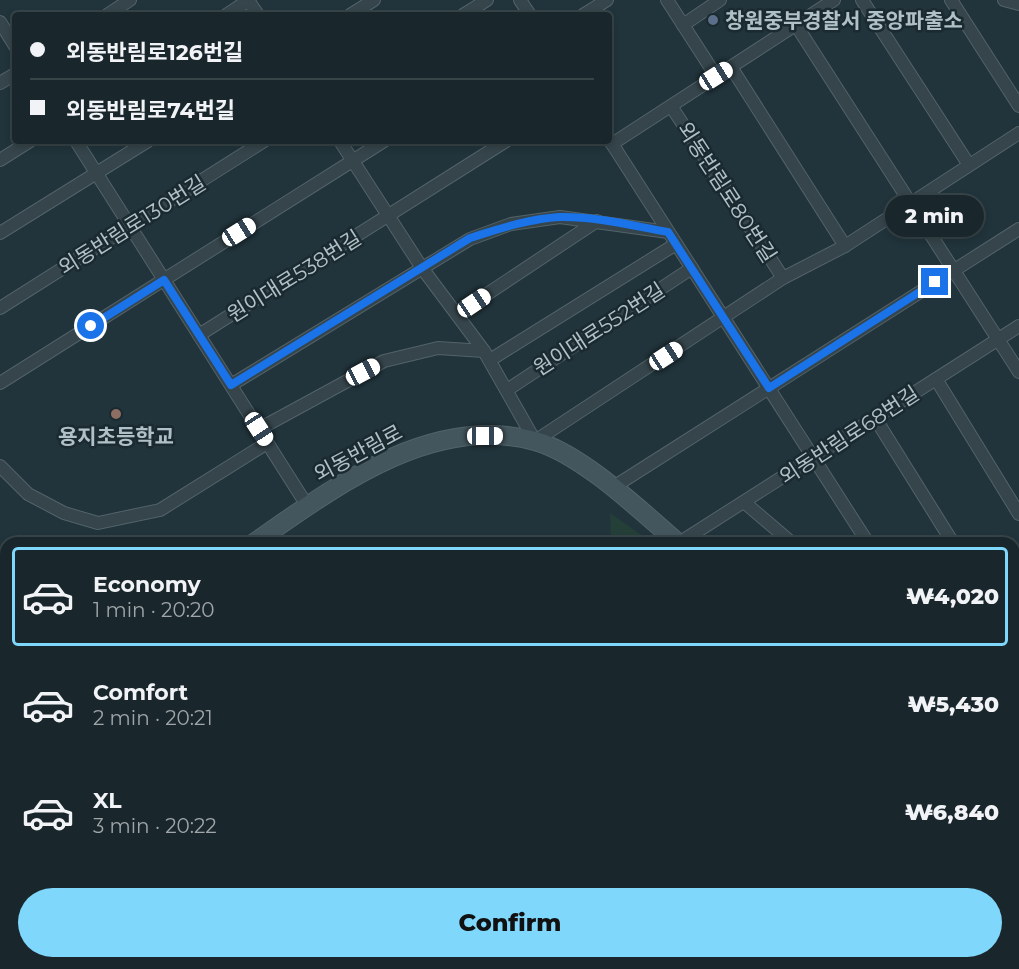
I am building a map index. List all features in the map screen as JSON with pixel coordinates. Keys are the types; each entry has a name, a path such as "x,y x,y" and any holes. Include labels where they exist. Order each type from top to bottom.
{"main road":[{"name":"외동반림로","path":"263,537 387,459 422,445 466,436 504,436 535,441 581,464 672,537"}],"street":[{"path":"112,12 130,0"},
{"path":"230,12 248,0"},
{"path":"355,12 374,0"},
{"path":"468,12 487,0"},
{"path":"588,12 607,0"},
{"path":"667,0 716,76"},
{"path":"683,25 720,0"},
{"path":"612,140 671,106 834,0"},
{"path":"862,0 969,165"},
{"path":"951,0 1019,106"},
{"path":"1004,0 1019,4"},
{"path":"0,22 12,41"},
{"path":"796,25 1019,372"},
{"path":"731,67 844,246"},
{"name":"외동반림로80번길","path":"671,106 783,278"},
{"name":"외동반림로80번길","path":"535,441 783,278 844,246 1019,133"},
{"path":"612,143 864,537"},
{"path":"0,160 25,144"},
{"path":"78,144 308,507"},
{"path":"0,233 143,144"},
{"name":"외동반림로130번길","path":"0,308 259,144"},
{"path":"341,144 422,268 487,356 535,441"},
{"path":"0,383 379,144"},
{"path":"388,216 501,144"},
{"name":"원이대로538번길","path":"199,336 388,216"},
{"path":"231,385 470,238 511,224 560,217 597,220 668,232"},
{"path":"457,314 597,220"},
{"path":"612,488 1019,229"},
{"name":"원이대로552번길","path":"487,356 676,244"},
{"name":"원이대로552번길","path":"507,390 692,268"},
{"name":"외동반림로68번길","path":"689,537 1019,326"},
{"path":"259,429 384,361 438,348 487,356"},
{"path":"936,379 1019,514"},
{"path":"875,418 949,537"},
{"path":"0,466 28,494 64,513 98,523 160,510 267,443"},
{"path":"744,502 785,537"}],"green space":[{"path":"610,513 644,537 611,537"}],"place":[{"name":"창원중부경찰서 중앙파출소","path":"713,20"},
{"name":"용지초등학교","path":"116,414"}],"route":[{"path":"91,326 164,280 231,385 470,238 511,224 560,217 597,220 668,232 769,388 935,282"}]}
